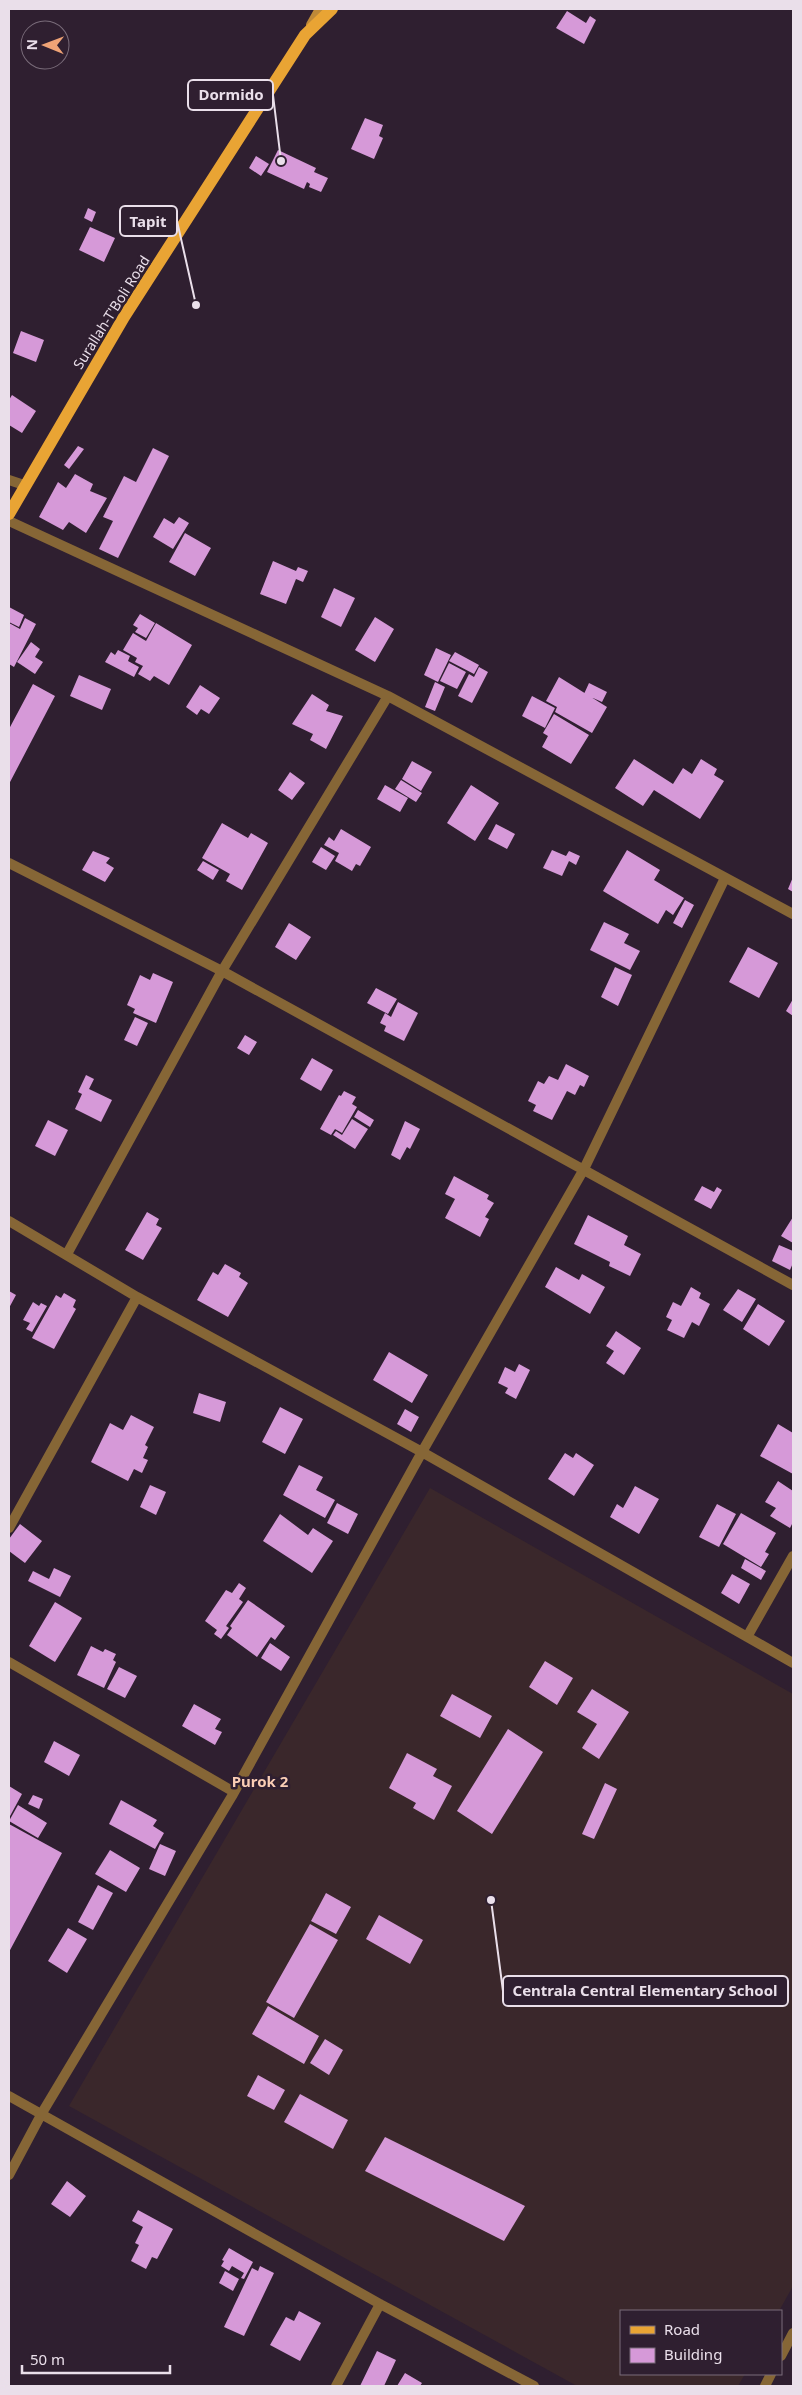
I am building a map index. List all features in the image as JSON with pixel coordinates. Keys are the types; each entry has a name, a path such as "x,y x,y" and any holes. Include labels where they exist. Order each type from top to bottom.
{"main road":[{"name":"Surallah-T'Boli Road","path":"9,514 24,485 124,316 305,35 332,9"}],"street":[{"path":"305,35 320,9"},
{"path":"9,480 24,485"},
{"path":"9,521 388,696 793,914"},
{"path":"67,1254 222,971 388,696"},
{"path":"9,863 222,971 793,1285"},
{"path":"9,2175 42,2114 234,1792 422,1452 584,1169 725,878"},
{"path":"9,1221 138,1297 422,1452 793,1663"},
{"path":"9,1528 138,1297"},
{"path":"747,1637 793,1556"},
{"path":"9,1662 234,1792"},
{"path":"9,2096 380,2304 534,2386"},
{"path":"336,2386 380,2304"},
{"path":"782,2354 793,2333"},
{"path":"764,2386 770,2375"}],"shaded area":[{"path":"430,1488 793,1694 793,2286 780,2310 620,2310 620,2375 744,2375 738,2386 577,2386 69,2106"}],"building":[{"path":"567,11 586,23 590,16 596,20 584,44 556,28"},
{"path":"365,118 383,125 379,136 383,138 374,159 351,149"},
{"path":"278,150 316,168 314,172 328,178 321,192 309,187 310,184 307,182 304,189 267,172"},
{"path":"256,156 269,164 261,176 249,168"},
{"path":"88,208 96,212 92,222 84,218"},
{"path":"90,227 115,238 104,262 79,250"},
{"path":"21,331 44,340 36,362 13,353"},
{"path":"12,395 36,411 22,433 9,425 9,400"},
{"path":"78,446 84,449 69,469 64,465"},
{"path":"153,448 169,456 118,558 99,549 113,521 103,517 124,476 136,482"},
{"path":"75,474 93,484 90,491 107,498 86,533 69,522 63,530 39,517 58,482 66,488"},
{"path":"179,517 189,523 173,549 153,537 164,518 174,524"},
{"path":"185,533 211,548 195,576 169,562"},
{"path":"273,561 296,571 298,567 308,571 303,582 296,579 286,604 260,594"},
{"path":"334,588 355,598 341,627 321,617"},
{"path":"9,607 24,615 19,627 9,622"},
{"path":"140,614 155,623 146,638 135,632 138,628 133,625"},
{"path":"375,617 394,629 375,662 355,650"},
{"path":"25,618 36,624 14,667 9,664 9,623 20,629"},
{"path":"156,623 192,645 169,685 154,676 150,681 138,674 143,666 135,662 137,658 123,650 133,633 146,641"},
{"path":"31,642 40,649 35,657 43,662 35,674 17,662"},
{"path":"436,648 451,655 438,682 424,675"},
{"path":"118,650 130,656 128,661 139,667 134,677 105,662 111,652 115,655"},
{"path":"455,652 479,665 474,674 449,661"},
{"path":"449,663 466,672 457,689 440,681"},
{"path":"479,667 488,672 472,703 458,696 469,674 474,677"},
{"path":"79,675 111,689 102,710 70,696"},
{"path":"559,677 607,707 592,733 555,712 557,707 546,701"},
{"path":"435,682 445,687 435,711 425,707"},
{"path":"589,683 607,692 602,702 584,694"},
{"path":"33,684 55,696 9,784 9,729"},
{"path":"200,685 220,698 209,714 201,709 197,715 186,707"},
{"path":"312,694 329,705 326,711 343,716 326,749 310,740 313,734 292,724"},
{"path":"532,696 555,708 545,728 522,716"},
{"path":"554,714 589,735 571,764 542,747 548,736 543,733"},
{"path":"634,759 673,784 683,768 692,774 701,759 717,769 714,775 724,781 700,819 654,790 643,806 615,788"},
{"path":"412,761 432,772 421,791 402,779"},
{"path":"290,772 305,783 292,800 278,790"},
{"path":"401,780 422,793 416,802 395,789"},
{"path":"385,785 408,798 400,812 377,799"},
{"path":"471,785 499,803 475,841 447,823"},
{"path":"222,823 248,838 251,833 268,843 242,890 226,881 230,874 202,858"},
{"path":"496,824 515,834 507,849 488,839"},
{"path":"341,829 371,847 360,866 356,864 352,871 335,861 339,853 324,845 329,837 334,841"},
{"path":"321,847 335,856 326,870 312,862"},
{"path":"552,850 566,856 569,851 580,856 576,865 569,861 562,876 543,868"},
{"path":"627,850 660,870 654,880 684,898 673,915 666,910 658,924 603,891"},
{"path":"93,851 110,858 106,863 114,868 105,882 82,870"},
{"path":"203,861 219,870 213,880 197,870"},
{"path":"793,877 793,892 788,889"},
{"path":"685,900 694,905 682,928 673,923"},
{"path":"604,922 629,934 624,943 640,951 630,970 590,950"},
{"path":"289,923 311,937 296,960 275,947"},
{"path":"748,947 778,963 759,998 729,982"},
{"path":"615,967 632,975 618,1006 601,997"},
{"path":"153,973 173,982 156,1023 133,1013 135,1009 127,1005 140,975 150,980"},
{"path":"376,988 397,999 388,1014 367,1003"},
{"path":"793,999 793,1016 786,1011"},
{"path":"398,1002 418,1013 404,1041 384,1031 386,1026 380,1023 385,1013 391,1017"},
{"path":"135,1017 148,1023 137,1046 124,1040"},
{"path":"245,1035 257,1042 249,1055 237,1048"},
{"path":"312,1058 333,1070 321,1091 300,1079"},
{"path":"566,1064 589,1076 584,1087 580,1085 575,1095 567,1091 552,1120 533,1111 536,1105 528,1101 538,1081 544,1084 549,1076 558,1080"},
{"path":"86,1075 94,1079 89,1089 112,1100 101,1122 75,1109 82,1094 78,1092"},
{"path":"344,1091 356,1097 352,1104 357,1107 342,1133 335,1129 331,1135 320,1129 339,1095 341,1096"},
{"path":"358,1110 374,1120 370,1127 354,1117"},
{"path":"352,1119 368,1129 355,1149 333,1135 336,1131 342,1135"},
{"path":"48,1120 68,1130 55,1156 35,1146"},
{"path":"405,1121 420,1129 410,1149 407,1147 400,1160 391,1155"},
{"path":"454,1176 489,1195 487,1199 494,1203 485,1217 489,1219 480,1237 445,1218 455,1199 445,1194"},
{"path":"702,1186 714,1192 717,1187 722,1190 711,1209 694,1200"},
{"path":"147,1212 159,1219 156,1225 162,1228 143,1260 125,1250"},
{"path":"588,1215 628,1236 624,1245 641,1254 630,1276 609,1266 610,1262 574,1244"},
{"path":"793,1217 793,1243 781,1236"},
{"path":"779,1245 793,1251 793,1263 790,1270 772,1261"},
{"path":"225,1264 241,1273 239,1277 248,1283 228,1317 197,1300 213,1272 218,1275"},
{"path":"556,1267 579,1280 582,1274 605,1287 590,1314 545,1287"},
{"path":"691,1287 701,1293 699,1298 710,1304 699,1326 692,1322 684,1338 667,1330 672,1320 666,1317 673,1302 681,1306"},
{"path":"738,1289 756,1299 742,1322 723,1310"},
{"path":"9,1291 16,1295 9,1308"},
{"path":"64,1293 76,1300 73,1307 76,1309 54,1349 32,1338 56,1295 61,1298"},
{"path":"33,1302 39,1306 41,1303 47,1306 32,1332 26,1329 30,1323 23,1320"},
{"path":"758,1304 785,1321 769,1346 743,1329"},
{"path":"616,1331 641,1348 624,1375 606,1363 614,1351 606,1346"},
{"path":"389,1352 428,1375 412,1403 373,1380"},
{"path":"519,1364 530,1370 516,1399 505,1393 508,1388 498,1383 505,1367 515,1372"},
{"path":"199,1393 226,1402 220,1422 193,1413"},
{"path":"280,1407 303,1419 285,1454 262,1442"},
{"path":"405,1409 419,1417 411,1432 397,1424"},
{"path":"131,1415 154,1427 145,1445 148,1447 143,1458 148,1460 142,1473 134,1469 128,1481 91,1462 110,1423 123,1430"},
{"path":"778,1424 793,1433 793,1474 760,1456"},
{"path":"565,1453 573,1458 576,1453 594,1465 574,1496 548,1479"},
{"path":"299,1465 323,1477 316,1490 335,1500 325,1518 283,1495"},
{"path":"778,1481 793,1491 793,1522 790,1528 770,1516 776,1508 765,1502"},
{"path":"150,1485 166,1492 156,1515 140,1507"},
{"path":"635,1486 659,1499 639,1534 610,1517 617,1504 623,1508"},
{"path":"337,1503 358,1514 348,1534 327,1523"},
{"path":"717,1504 736,1514 719,1547 699,1537"},
{"path":"741,1513 776,1533 765,1552 769,1554 761,1567 723,1544"},
{"path":"280,1514 308,1535 313,1528 333,1541 312,1573 263,1541"},
{"path":"20,1524 42,1541 25,1563 9,1551 9,1539"},
{"path":"745,1559 766,1571 761,1580 741,1568"},
{"path":"54,1568 71,1576 60,1597 28,1581 33,1571 49,1579"},
{"path":"732,1574 750,1584 739,1604 721,1593"},
{"path":"239,1583 246,1588 239,1599 243,1602 226,1626 229,1628 221,1639 214,1634 217,1630 205,1621 226,1590 232,1593"},
{"path":"248,1600 285,1626 275,1640 271,1637 257,1657 227,1635 232,1628 230,1626"},
{"path":"55,1602 82,1618 55,1662 29,1646"},
{"path":"270,1643 290,1657 281,1671 261,1658"},
{"path":"91,1646 103,1652 105,1649 116,1654 113,1660 116,1662 104,1688 77,1675"},
{"path":"545,1661 573,1678 557,1705 529,1687"},
{"path":"119,1667 137,1676 125,1698 107,1689"},
{"path":"592,1689 629,1712 599,1759 582,1748 597,1724 577,1712"},
{"path":"452,1694 492,1716 480,1738 440,1716"},
{"path":"194,1704 221,1719 215,1729 222,1732 215,1745 182,1726"},
{"path":"508,1729 543,1752 492,1834 457,1811"},
{"path":"54,1741 80,1755 69,1776 44,1762"},
{"path":"407,1753 437,1769 433,1776 452,1786 434,1820 413,1808 416,1803 389,1788"},
{"path":"605,1783 617,1789 594,1839 582,1834"},
{"path":"9,1786 22,1794 9,1818"},
{"path":"33,1795 43,1799 39,1809 28,1804"},
{"path":"121,1800 157,1820 153,1826 164,1833 155,1849 109,1824"},
{"path":"18,1805 47,1823 38,1838 9,1821"},
{"path":"9,1824 62,1853 9,1952"},
{"path":"160,1844 176,1851 165,1876 149,1869"},
{"path":"110,1850 140,1868 126,1892 95,1874"},
{"path":"98,1885 113,1893 93,1930 78,1922"},
{"path":"326,1893 351,1907 336,1934 311,1921"},
{"path":"379,1915 423,1940 410,1964 366,1939"},
{"path":"310,1924 338,1940 294,2018 266,2002"},
{"path":"68,1928 87,1939 67,1973 48,1961"},
{"path":"268,2006 319,2036 304,2064 252,2034"},
{"path":"325,2039 343,2050 329,2075 310,2063"},
{"path":"258,2075 285,2090 274,2110 247,2096"},
{"path":"300,2094 348,2120 333,2149 284,2122"},
{"path":"385,2137 525,2206 504,2241 365,2171"},
{"path":"67,2181 86,2196 70,2217 51,2204"},
{"path":"138,2210 173,2229 157,2259 152,2257 146,2269 131,2261 139,2245 135,2243 143,2227 132,2221"},
{"path":"229,2248 253,2262 244,2279 241,2278 244,2273 232,2266 229,2271 221,2266 224,2261 222,2260"},
{"path":"260,2266 274,2273 244,2336 224,2327 252,2268 258,2271"},
{"path":"225,2271 239,2279 233,2291 219,2283"},
{"path":"299,2311 321,2323 300,2361 270,2345 286,2317 294,2321"},
{"path":"377,2351 396,2360 384,2386 360,2386"},
{"path":"405,2373 422,2383 420,2386 397,2386"}],"place":[{"name":"Dormido","path":"281,161"},
{"name":"Tapit","path":"196,305"},
{"name":"Centrala Central Elementary School","path":"491,1900"}],"district":[{"name":"Purok 2","path":"260,1781"}]}
